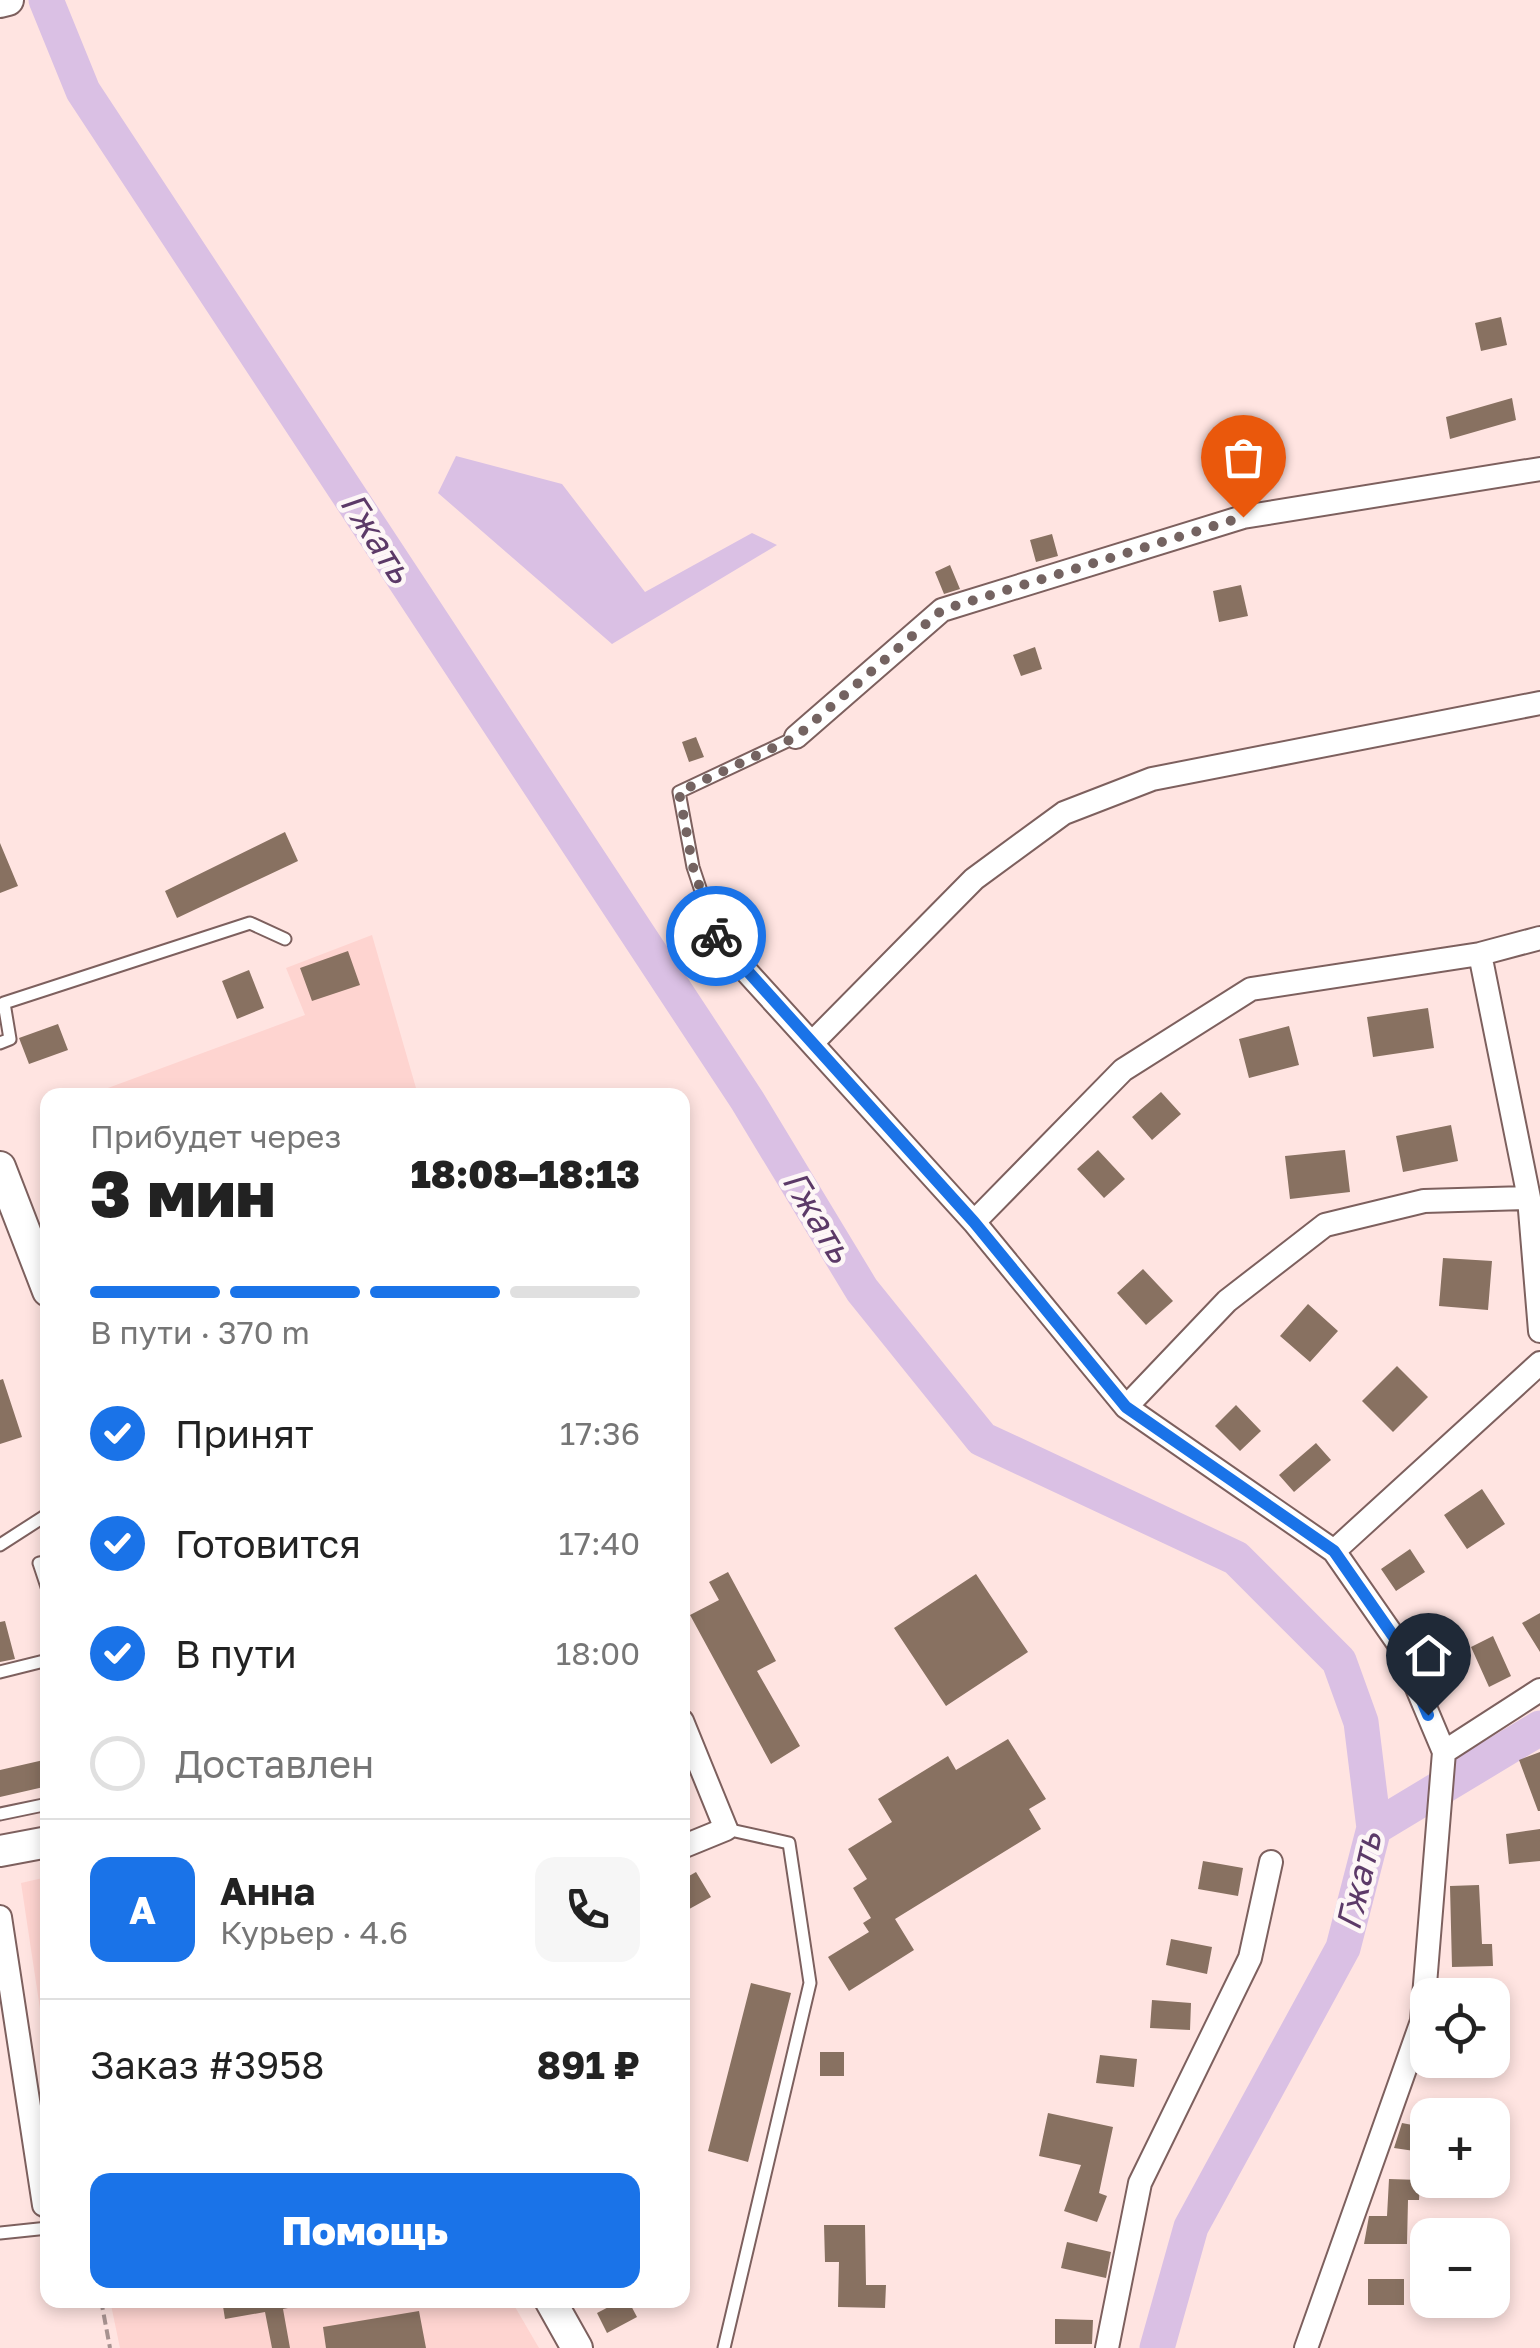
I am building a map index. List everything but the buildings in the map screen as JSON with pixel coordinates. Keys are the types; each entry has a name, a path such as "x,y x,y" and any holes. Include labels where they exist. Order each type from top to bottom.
{"main road":[{"path":"0,2 8,0"},
{"path":"0,1167 8,1210 28,1261 40,1279"},
{"path":"0,1851 40,1844"},
{"path":"555,2308 578,2348"}],"street":[{"path":"796,737 942,610 1243,517 1540,469"},
{"path":"814,1041 974,878 1064,813 1152,779 1540,703"},
{"path":"974,1222 1123,1070 1251,989 1480,954 1540,938"},
{"path":"718,939 974,1222 1126,1407 1334,1551 1398,1643 1444,1752 1422,2021 1306,2348"},
{"path":"1480,954 1529,1198 1540,1331"},
{"path":"1126,1407 1227,1301 1325,1225 1424,1201 1529,1198"},
{"path":"1334,1551 1540,1364"},
{"path":"1444,1752 1540,1690"},
{"path":"690,1740 726,1828 690,1843"},
{"path":"1106,2348 1140,2182 1250,1958 1271,1862"},
{"path":"0,1917 40,2180"}],"lane":[{"path":"718,939 693,867 679,792 796,737"},
{"path":"0,1044 10,1039 4,1003 250,922 285,939"},
{"path":"0,1545 40,1519"},
{"path":"0,1672 40,1662"},
{"path":"0,1814 40,1806"},
{"path":"724,2348 810,1983 789,1843 726,1828"},
{"path":"0,2233 40,2221"}],"path":[{"path":"102,2308 110,2348"}],"shaded area":[{"path":"456,456 562,484 645,592 752,533 777,545 612,644 438,493"},
{"path":"372,935 416,1088 108,1088 305,1015 286,968"},
{"path":"40,1879 40,2009 21,1883"},
{"path":"112,2308 516,2308 539,2348 120,2348"}],"waterway":[{"name":"Гжать","path":"46,0 83,91 747,1100 862,1290 982,1439 1236,1558 1339,1661 1361,1722 1374,1828 1343,1948 1191,2227 1157,2348"},
{"path":"1374,1828 1540,1728"}],"way so far":[{"path":"716,936 693,867 679,792 796,737 942,610 1243,517"}],"route":[{"path":"716,936 974,1222 1126,1407 1334,1551 1398,1643 1428,1715"}]}
